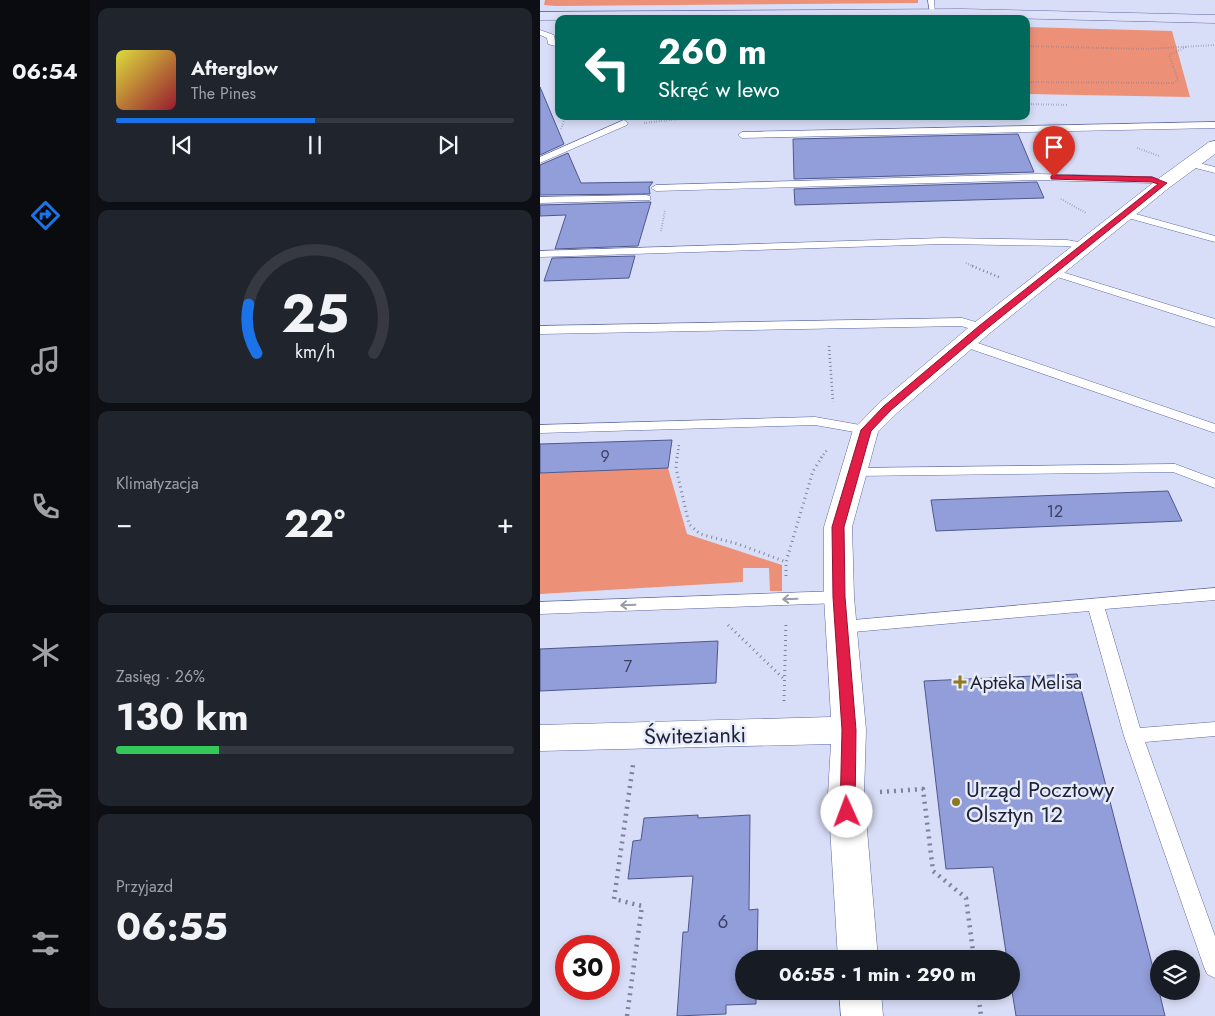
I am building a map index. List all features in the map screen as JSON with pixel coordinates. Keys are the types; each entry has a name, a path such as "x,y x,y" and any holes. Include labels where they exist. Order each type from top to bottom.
{"main road":[{"path":"667,15 932,6 978,14 996,15"},
{"path":"978,14 1085,14 1215,19"},
{"path":"540,16 555,16"},
{"path":"1030,17 1215,27"}],"street":[{"path":"857,950 846,794 849,730 839,597 838,527 866,430 888,408 974,335 1164,183 1203,167 1215,146"},
{"name":"Świtezianki","path":"540,738 849,730"},
{"path":"861,1000 862,1016"}],"lane":[{"path":"540,32 555,31"},
{"path":"540,32 551,36 551,42 555,44"},
{"path":"540,160 624,123"},
{"path":"742,135 1215,125"},
{"path":"656,188 1037,177 1152,180 1164,183"},
{"path":"540,200 646,198"},
{"path":"1126,214 1215,239"},
{"path":"540,254 943,241 1067,243 1086,246"},
{"path":"1052,272 1215,323"},
{"path":"540,330 962,322 974,335 1215,429"},
{"path":"540,429 814,421 866,430"},
{"path":"854,472 1175,468 1215,484"},
{"path":"842,627 1215,594"},
{"path":"540,608 839,597"},
{"path":"1096,606 1133,736 1215,967"},
{"path":"1133,736 1215,730"}],"path":[{"path":"1030,46 1146,49 1215,45"},
{"path":"1030,82 1174,83 1178,80 1169,55 1186,46"},
{"path":"560,129 564,120"},
{"path":"624,123 628,125 672,120"},
{"path":"1130,143 1145,152 1161,157"},
{"path":"1062,200 1073,205"},
{"path":"976,267 991,273"},
{"path":"830,372 831,392"},
{"path":"680,441 676,468 689,524 700,534 738,544 786,562"},
{"path":"723,620 785,680 786,562 813,471 828,449"},
{"path":"627,1016 642,906 614,899 633,765"},
{"path":"846,794 922,789 933,872 966,898 973,950"},
{"path":"979,1000 981,1016"}],"shaded area":[{"path":"545,0 918,0 918,3 555,6 544,5"},
{"path":"1030,27 1172,31 1190,97 1030,94"},
{"path":"668,468 687,534 782,565 782,591 770,591 769,568 743,568 743,582 540,594 540,473"}],"building":[{"path":"540,87 564,144 540,155"},
{"path":"1018,134 1034,172 794,179 793,139"},
{"path":"568,153 581,183 653,182 649,187 650,194 540,195 540,165"},
{"path":"1037,182 1044,198 795,205 794,189"},
{"path":"651,202 638,246 555,249 566,215 540,216 540,205"},
{"path":"635,256 629,278 544,281 552,258"},
{"path":"672,440 668,468 540,473 540,444"},
{"path":"1168,491 1182,521 936,531 931,500"},
{"path":"718,641 716,683 540,691 540,649"},
{"path":"1077,674 1150,956 1150,1000 1161,1000 1165,1016 1016,1016 1013,1000 1020,1000 1020,950 1006,950 993,867 946,869 924,681"},
{"path":"698,815 698,818 750,815 749,910 758,909 757,950 735,950 735,1000 756,1000 756,1004 726,1005 726,1014 677,1016 683,932 688,932 693,876 628,879 633,841 641,840 644,818"}],"place":[{"name":"Apteka Melisa","path":"960,682"},
{"name":"Urząd Pocztowy Olsztyn 12","path":"956,802"}],"route":[{"path":"847,812 849,730 839,597 838,527 866,430 888,408 982,328 1164,183 1124,178 1054,177"}]}
